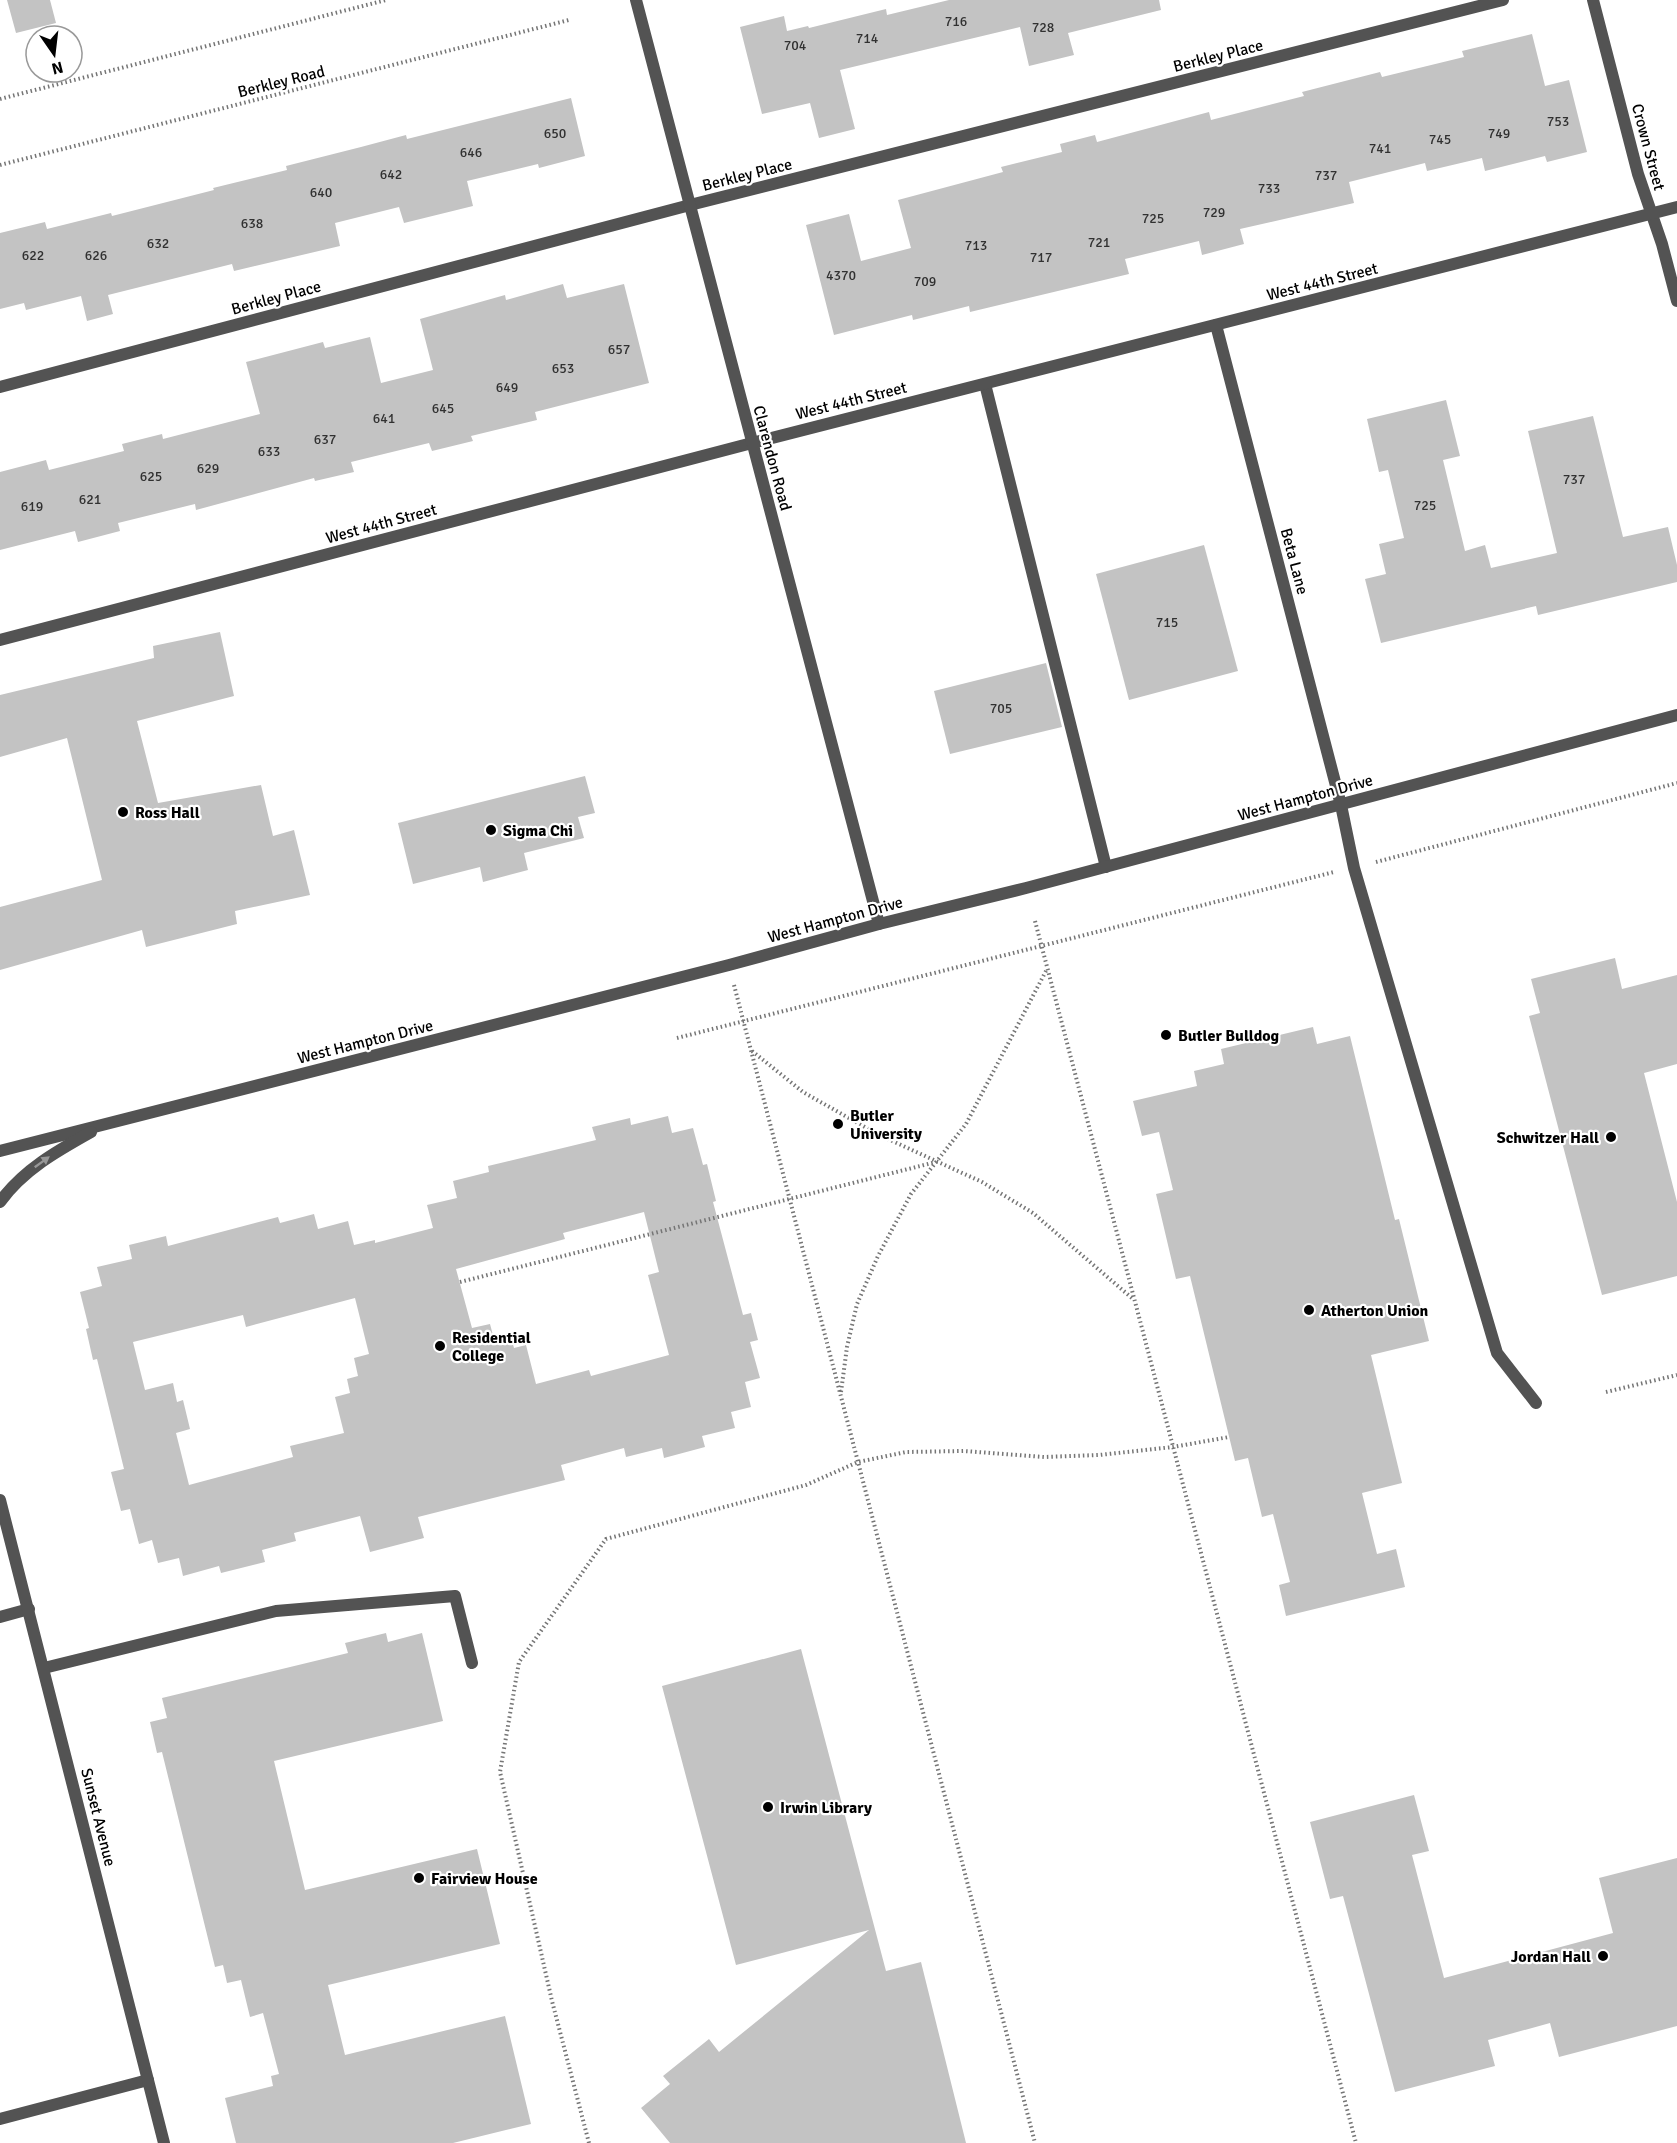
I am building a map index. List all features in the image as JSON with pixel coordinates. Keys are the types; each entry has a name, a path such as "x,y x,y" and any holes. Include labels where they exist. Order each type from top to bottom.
{"street":[{"name":"Clarendon Road","path":"636,0 879,924"},
{"name":"Berkley Place","path":"0,387 690,205 1503,0"},
{"name":"Crown Street","path":"1593,0 1638,174 1662,244 1677,301"},
{"name":"West 44th Street","path":"0,639 752,443 1677,207"},
{"name":"Beta Lane","path":"1216,325 1341,805 1354,868 1497,1353 1536,1403"},
{"path":"985,384 1106,867"},
{"name":"West Hampton Drive","path":"0,1150 1106,867 1677,715"},
{"path":"0,1202 40,1162 106,1124"},
{"name":"Sunset Avenue","path":"0,1500 164,2143"},
{"path":"44,1668 276,1611 455,1596 472,1663"},
{"path":"0,1617 29,1609"},
{"path":"0,2119 148,2080"}],"path":[{"path":"0,99 386,0"},
{"name":"Berkley Road","path":"0,165 569,20"},
{"path":"1378,861 1677,783"},
{"path":"677,1038 1336,872"},
{"path":"1035,921 1356,2143"},
{"path":"729,964 1035,2143"},
{"path":"840,1394 847,1347 857,1304 878,1256 911,1194 966,1124 1047,969"},
{"path":"752,1051 803,1092 877,1134 982,1182 1033,1213 1134,1299"},
{"path":"460,1282 936,1162"},
{"path":"1606,1392 1677,1375"},
{"path":"589,2143 552,2001 500,1772 519,1662 606,1539 806,1485 858,1462 906,1452 964,1450 1044,1457 1099,1455 1173,1447 1228,1437"}],"building":[{"path":"7,0 50,0 56,23 24,24 24,31 16,33"},
{"path":"949,0 1159,0 1161,10 1068,33 1074,55 1029,66 1020,27 840,70 855,129 819,138 810,103 762,114 740,27 784,16 787,31 808,26 809,28 886,9 887,15"},
{"path":"1532,34 1545,86 1569,80 1587,152 1547,162 1545,156 1485,171 1482,158 1427,171 1425,163 1349,182 1354,203 1240,229 1244,244 1202,255 1199,241 1125,259 1129,274 970,312 969,306 913,320 912,315 834,335 806,225 849,214 861,261 911,248 898,200 1003,172 1001,167 1062,152 1060,144 1095,135 1097,142 1209,112 1211,120 1304,96 1302,92 1380,72 1382,77 1464,57 1462,51"},
{"path":"571,98 585,156 539,168 538,164 467,181 473,206 404,223 399,207 335,223 340,246 234,271 232,264 108,295 113,314 87,321 81,296 26,310 24,303 0,309 0,233 45,222 47,229 111,213 112,216 287,170 286,166 406,135 407,139"},
{"path":"563,284 567,298 624,284 649,383 535,412 537,420 471,436 473,441 432,451 429,443 351,462 354,472 315,481 314,478 196,510 195,504 118,523 120,531 78,542 75,531 0,550 0,472 46,460 49,470 124,451 122,444 162,434 163,439 260,414 246,362 323,342 325,348 370,337 381,383 433,370 420,319 505,295 506,300"},
{"path":"1446,400 1460,456 1443,460 1465,551 1485,545 1491,568 1557,553 1528,431 1593,416 1623,537 1668,527 1677,565 1677,582 1538,615 1536,606 1381,643 1365,579 1386,574 1379,544 1404,538 1388,470 1379,472 1367,419"},
{"path":"1204,545 1238,671 1129,700 1096,574"},
{"name":"Ross Hall","path":"220,632 234,696 137,721 158,803 261,785 273,836 294,830 310,895 235,911 237,924 146,947 142,930 0,970 0,907 102,880 67,738 0,757 0,695 154,658 153,646"},
{"path":"1046,663 1062,727 950,754 934,691"},
{"name":"Sigma Chi","path":"585,776 595,813 578,817 584,838 524,853 528,870 483,882 480,867 413,884 398,823"},
{"name":"Schwitzer Hall","path":"1615,958 1622,989 1677,975 1677,1064 1644,1073 1677,1202 1677,1276 1602,1295 1529,1016 1540,1013 1531,979"},
{"name":"Atherton Union","path":"1313,1027 1317,1044 1350,1036 1395,1220 1399,1219 1429,1341 1371,1355 1402,1483 1362,1493 1377,1554 1396,1549 1405,1587 1286,1616 1279,1585 1290,1582 1273,1514 1262,1517 1248,1458 1235,1461 1190,1276 1176,1279 1156,1194 1173,1190 1159,1132 1142,1136 1133,1101 1197,1086 1194,1071 1224,1064 1221,1049"},
{"name":"Residential College","path":"668,1116 672,1133 693,1128 703,1165 707,1164 716,1201 713,1202 743,1315 751,1313 758,1340 750,1342 760,1378 745,1382 751,1407 731,1412 735,1428 702,1436 705,1447 664,1458 662,1448 626,1457 624,1448 561,1465 565,1480 418,1517 424,1538 370,1552 360,1516 294,1533 296,1541 262,1550 265,1562 221,1573 219,1566 183,1576 179,1558 158,1563 152,1540 139,1544 130,1509 121,1511 111,1472 124,1469 97,1359 93,1360 86,1329 89,1328 80,1292 102,1286 97,1267 132,1259 129,1245 166,1236 168,1246 278,1217 280,1223 314,1214 318,1229 348,1221 354,1245 375,1240 375,1243 433,1228 427,1205 457,1198 453,1181 489,1172 488,1166 596,1140 592,1127 630,1118 631,1125","holes":["644,1212 659,1272 648,1275 669,1355 591,1376 589,1370 536,1384 526,1345 514,1348 510,1334 494,1339 490,1324 472,1328 456,1269 565,1239 563,1233","355,1298 369,1354 354,1358 358,1376 347,1379 350,1393 335,1397 344,1433 290,1446 293,1457 189,1485 176,1433 190,1429 183,1400 177,1402 173,1383 145,1390 133,1342 243,1315 246,1327"]},
{"name":"Fairview House","path":"386,1633 388,1642 422,1633 443,1721 274,1761 305,1890 477,1849 500,1944 328,1985 345,2055 505,2016 531,2124 453,2143 236,2143 225,2098 273,2086 271,2076 279,2074 263,2013 250,2017 241,1980 227,1983 223,1965 215,1967 162,1752 157,1753 150,1722 167,1718 162,1698 348,1653 345,1643"},
{"path":"801,1649 886,1971 921,1962 966,2143 670,2143 641,2108 670,2084 663,2076 709,2039 719,2052 869,1930 736,1965 662,1686"},
{"name":"Jordan Hall","path":"1414,1795 1429,1851 1412,1855 1444,1978 1613,1933 1599,1878 1677,1858 1677,2026 1559,2057 1550,2023 1488,2040 1495,2066 1395,2092 1343,1896 1330,1899 1310,1822"}],"place":[{"name":"Ross Hall","path":"123,812"},
{"name":"Sigma Chi","path":"491,830"},
{"name":"Butler Bulldog","path":"1166,1035"},
{"name":"Butler University","path":"838,1124"},
{"name":"Schwitzer Hall","path":"1611,1137"},
{"name":"Atherton Union","path":"1309,1310"},
{"name":"Residential College","path":"440,1346"},
{"name":"Irwin Library","path":"768,1807"},
{"name":"Fairview House","path":"419,1878"},
{"name":"Jordan Hall","path":"1603,1956"}]}
